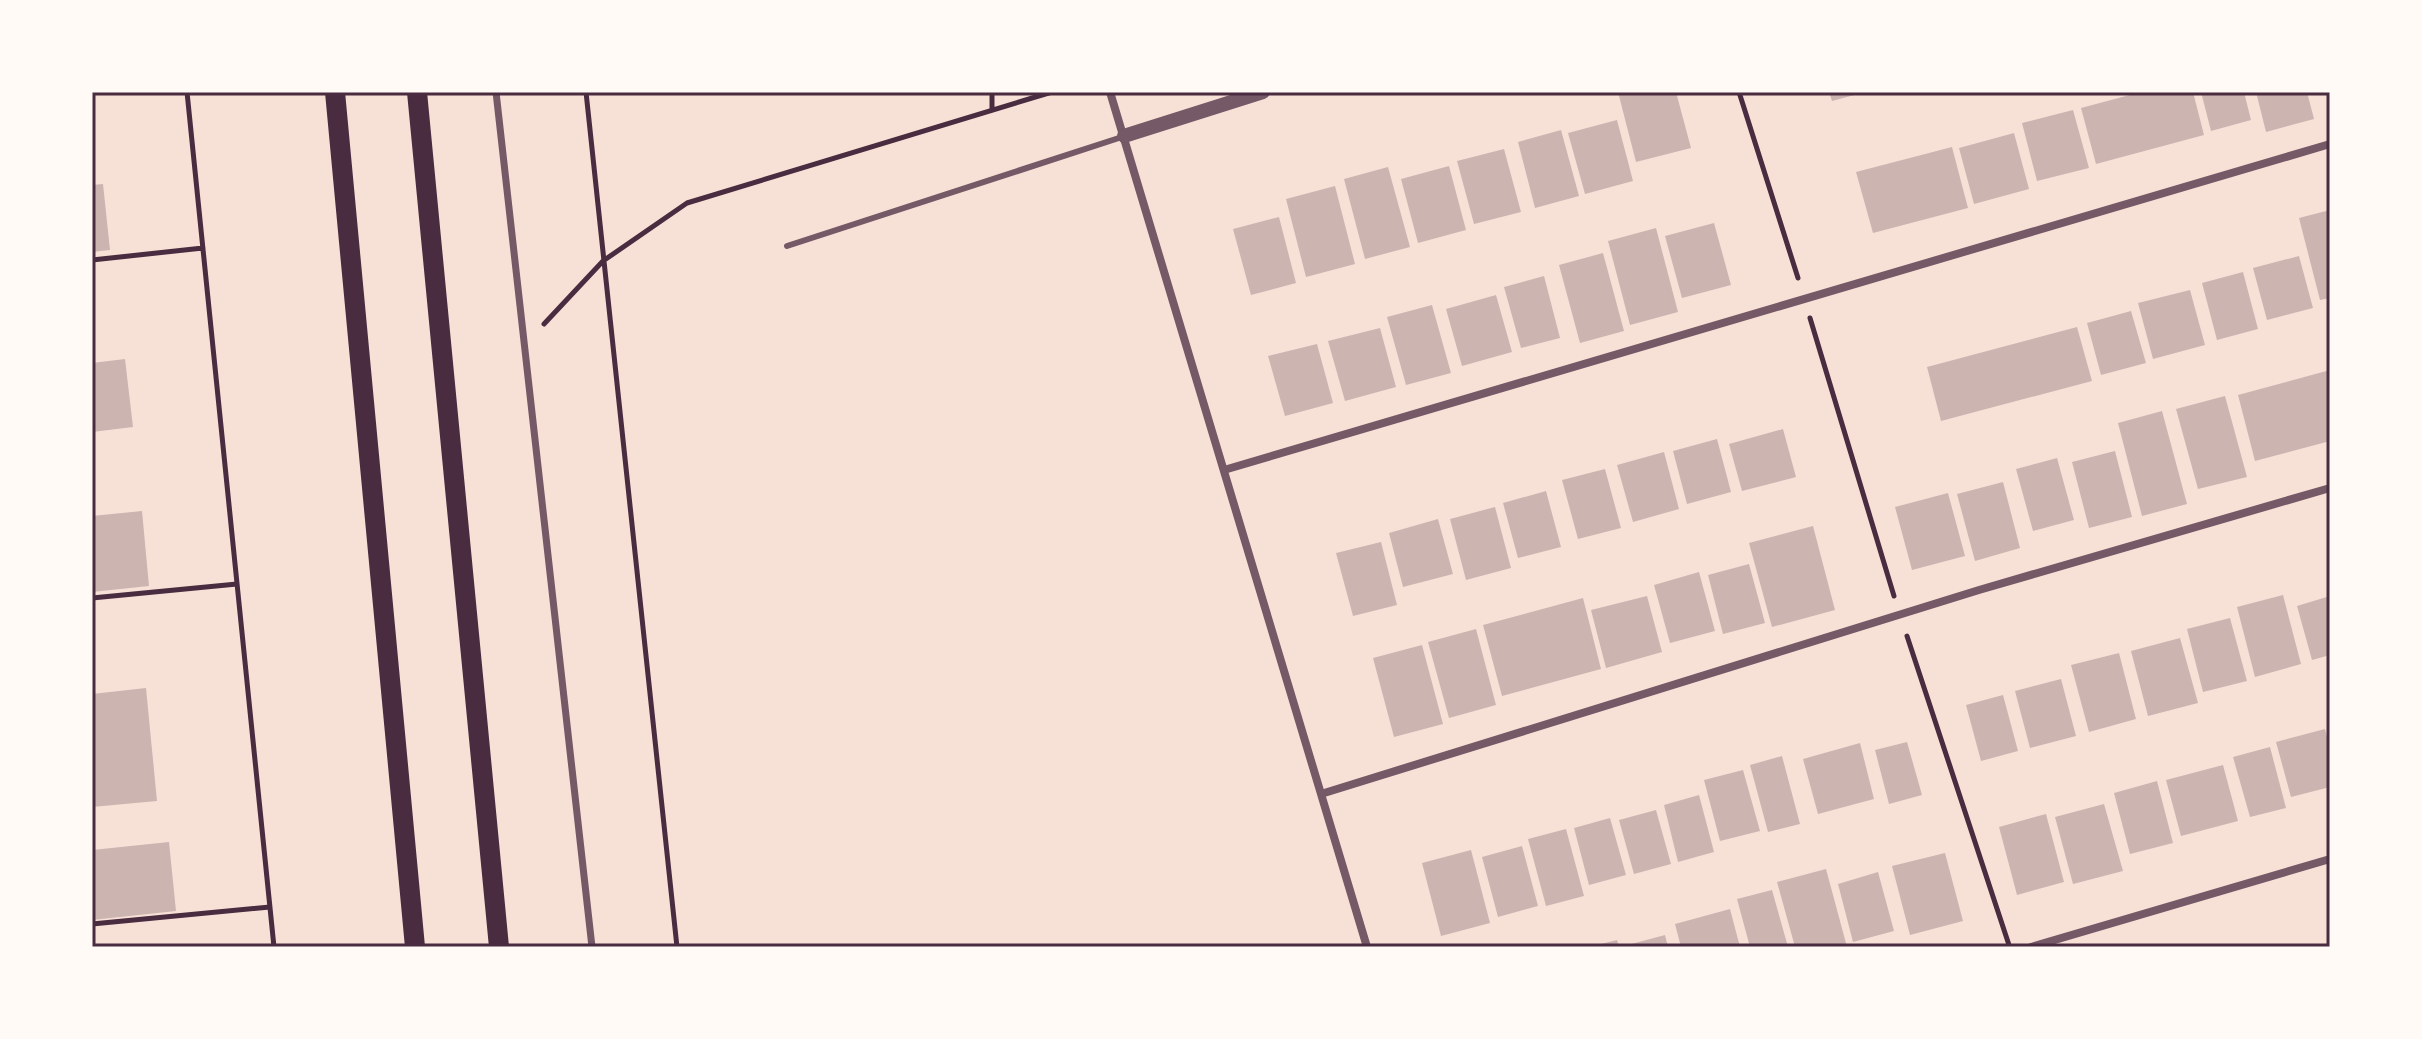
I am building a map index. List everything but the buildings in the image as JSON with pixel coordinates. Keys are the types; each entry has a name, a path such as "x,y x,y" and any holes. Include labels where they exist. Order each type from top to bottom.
{"main road":[{"path":"335,92 415,947"},
{"path":"417,92 499,947"}],"street":[{"path":"496,92 592,947"},
{"path":"1110,92 1367,947"},
{"path":"1124,136 1263,92"},
{"path":"1224,470 2330,144"},
{"path":"1321,794 1899,614 2330,488"},
{"path":"2031,947 2330,859"}],"lane":[{"path":"787,246 1124,136"}],"path":[{"path":"187,92 274,947"},
{"path":"586,92 677,947"},
{"path":"992,92 992,110"},
{"path":"524,346 603,261 687,203 1052,92"},
{"path":"1739,92 1899,614 2009,947"},
{"path":"92,260 203,248"},
{"path":"92,598 237,584"},
{"path":"92,924 270,907"}]}
